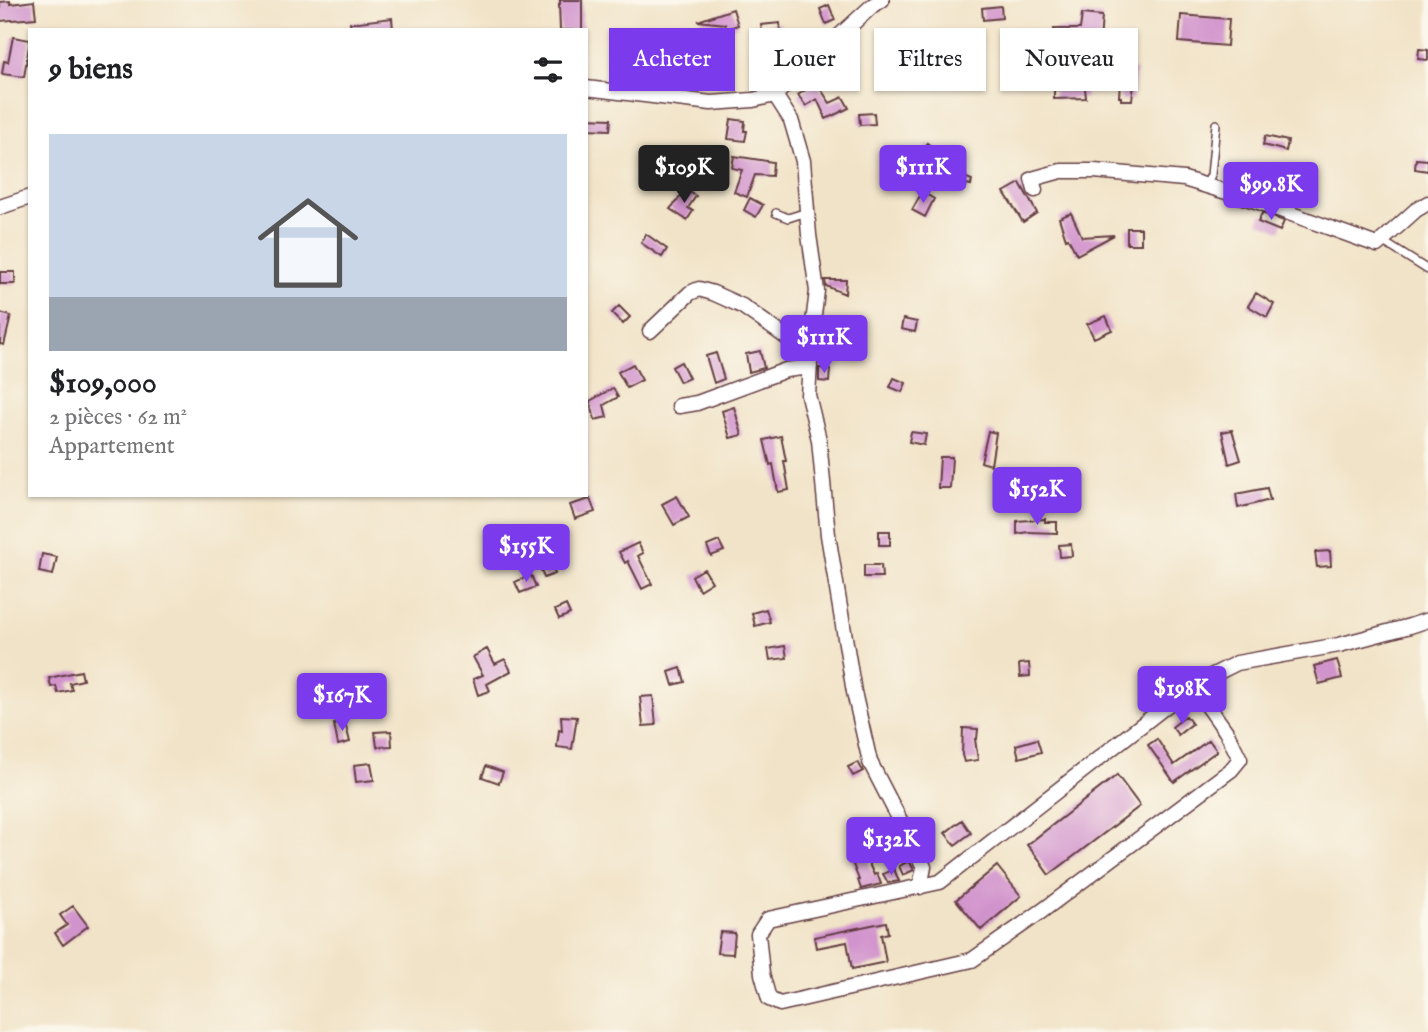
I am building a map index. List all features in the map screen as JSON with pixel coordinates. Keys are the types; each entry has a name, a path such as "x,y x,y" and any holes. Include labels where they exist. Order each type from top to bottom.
{"street":[{"path":"588,88 711,103 753,100 775,95 873,5 882,0"},
{"path":"775,95 791,120 803,161 817,291 811,335 808,395 819,440 828,535 854,692 870,762 924,867 920,887"},
{"path":"1035,190 1032,179 1061,171 1094,170 1184,178 1377,245 1416,210 1428,203"},
{"path":"0,207 28,198"},
{"path":"650,331 690,293 699,289 742,306 786,337 801,342 811,335"},
{"path":"679,406 696,403 786,370 810,367"},
{"path":"1193,685 1227,733 1240,759 1230,770 1042,911 972,960 780,1004 769,999 761,974 758,934 768,919 940,882 1193,685 1237,663 1339,645 1428,620"}],"lane":[{"path":"1206,186 1211,174 1216,124"},
{"path":"776,213 788,218 807,211"},
{"path":"1381,241 1428,271"}],"building":[{"path":"560,0 582,0 582,28 560,28"},
{"path":"10,1 10,4 34,1 36,18 0,21 0,2"},
{"path":"829,5 835,20 826,24 820,9"},
{"path":"1001,6 1002,18 983,20 982,8"},
{"path":"733,9 738,25 726,28 725,24 698,21"},
{"path":"1082,14 1102,16 1101,28 1080,28"},
{"path":"1181,15 1229,19 1227,46 1179,42"},
{"path":"392,18 393,28 351,28 350,23"},
{"path":"780,23 780,28 761,28 761,25"},
{"path":"13,37 28,40 24,77 2,74 4,61 8,62"},
{"path":"1419,49 1428,50 1428,60 1418,59"},
{"path":"804,91 822,91 830,103 843,97 849,108 826,119 817,99 806,106 798,95"},
{"path":"1054,91 1085,91 1086,98 1054,99"},
{"path":"1119,91 1133,91 1132,100 1121,100"},
{"path":"874,113 875,124 860,125 859,114"},
{"path":"588,118 611,119 610,130 588,129"},
{"path":"731,119 745,121 745,141 728,139"},
{"path":"1265,136 1288,141 1286,151 1263,145"},
{"path":"927,143 950,161 944,169 972,180 971,185 917,174"},
{"path":"734,156 773,162 772,176 755,175 747,197 734,192 742,170 732,168"},
{"path":"1416,159 1428,160 1428,171 1415,169"},
{"path":"1020,183 1037,213 1023,222 1004,192"},
{"path":"686,190 696,196 688,208 693,211 687,220 670,209"},
{"path":"922,192 934,199 925,217 912,210"},
{"path":"750,198 763,205 756,217 744,210"},
{"path":"1071,213 1082,237 1114,235 1077,255 1068,238 1066,239 1059,218"},
{"path":"1262,213 1284,221 1280,231 1258,222"},
{"path":"1127,228 1141,228 1141,244 1127,244"},
{"path":"646,234 667,249 662,257 641,243"},
{"path":"0,272 15,272 15,284 0,284"},
{"path":"825,280 846,280 845,294 826,286"},
{"path":"1256,293 1274,304 1267,317 1248,306"},
{"path":"619,306 630,317 623,324 612,313"},
{"path":"0,313 11,316 4,345 0,344"},
{"path":"1106,316 1112,330 1094,338 1087,324"},
{"path":"903,319 917,322 915,332 901,329"},
{"path":"838,324 857,327 855,342 836,339"},
{"path":"760,351 764,368 749,372 746,354"},
{"path":"716,353 724,379 714,383 706,356"},
{"path":"681,362 689,378 680,382 672,367"},
{"path":"633,364 642,380 627,388 618,372"},
{"path":"819,368 830,369 829,382 819,381"},
{"path":"894,378 906,383 902,392 890,387"},
{"path":"613,388 618,397 604,405 607,417 595,420 590,401"},
{"path":"734,407 742,435 730,438 722,411"},
{"path":"1232,430 1241,460 1229,464 1222,432"},
{"path":"988,431 996,433 991,465 981,462"},
{"path":"911,432 926,434 924,445 909,442"},
{"path":"781,436 789,490 778,492 773,464 770,465 764,440"},
{"path":"940,457 952,457 950,488 938,488"},
{"path":"1006,472 1016,472 1016,488 1006,488"},
{"path":"1267,488 1270,500 1238,508 1236,494"},
{"path":"677,496 689,517 674,525 662,504"},
{"path":"590,499 595,512 575,519 570,505"},
{"path":"1045,519 1045,522 1057,522 1057,533 1017,534 1017,521"},
{"path":"879,531 890,531 890,545 879,545"},
{"path":"719,541 724,551 711,556 707,546"},
{"path":"638,543 643,553 638,556 652,584 642,589 628,561 625,563 619,552"},
{"path":"1071,544 1072,556 1060,557 1059,545"},
{"path":"1330,551 1331,566 1317,567 1315,552"},
{"path":"42,554 57,557 53,575 39,572"},
{"path":"551,563 555,574 544,578 540,567"},
{"path":"864,565 881,565 882,577 864,577"},
{"path":"704,569 712,582 699,590 692,576"},
{"path":"531,575 536,587 520,593 515,582"},
{"path":"566,605 570,614 559,619 555,610"},
{"path":"766,609 770,622 755,626 752,613"},
{"path":"785,646 787,658 770,660 768,649"},
{"path":"487,649 495,664 505,659 511,671 487,684 490,691 478,695 473,679 483,675 473,657"},
{"path":"1337,660 1342,678 1319,684 1314,666"},
{"path":"1029,663 1030,676 1020,677 1019,664"},
{"path":"681,668 685,682 673,685 669,672"},
{"path":"81,671 83,680 70,683 72,690 58,693 56,686 51,687 49,678"},
{"path":"653,696 656,725 643,726 640,697"},
{"path":"561,716 577,717 572,749 557,747 559,730 562,731"},
{"path":"1186,716 1192,724 1178,735 1172,727"},
{"path":"345,722 350,742 338,745 334,724"},
{"path":"963,728 978,729 975,739 978,760 964,762"},
{"path":"391,731 392,746 377,747 375,732"},
{"path":"1037,739 1041,752 1019,758 1016,745"},
{"path":"1157,739 1174,765 1209,740 1217,751 1174,782 1148,745"},
{"path":"858,762 863,771 853,776 848,767"},
{"path":"371,763 374,780 356,782 354,765"},
{"path":"486,766 503,772 499,783 482,777"},
{"path":"1117,775 1140,806 1049,875 1027,845"},
{"path":"962,820 971,833 955,845 945,833"},
{"path":"861,846 881,884 861,889 848,852"},
{"path":"909,861 914,870 903,875 899,866"},
{"path":"997,866 1021,896 981,930 956,900"},
{"path":"894,869 899,881 888,883 883,874"},
{"path":"73,906 88,926 63,945 55,933 67,925 60,915"},
{"path":"886,922 888,933 881,935 886,962 852,969 847,942 816,948 814,937"},
{"path":"720,932 735,933 733,954 717,953"}]}
